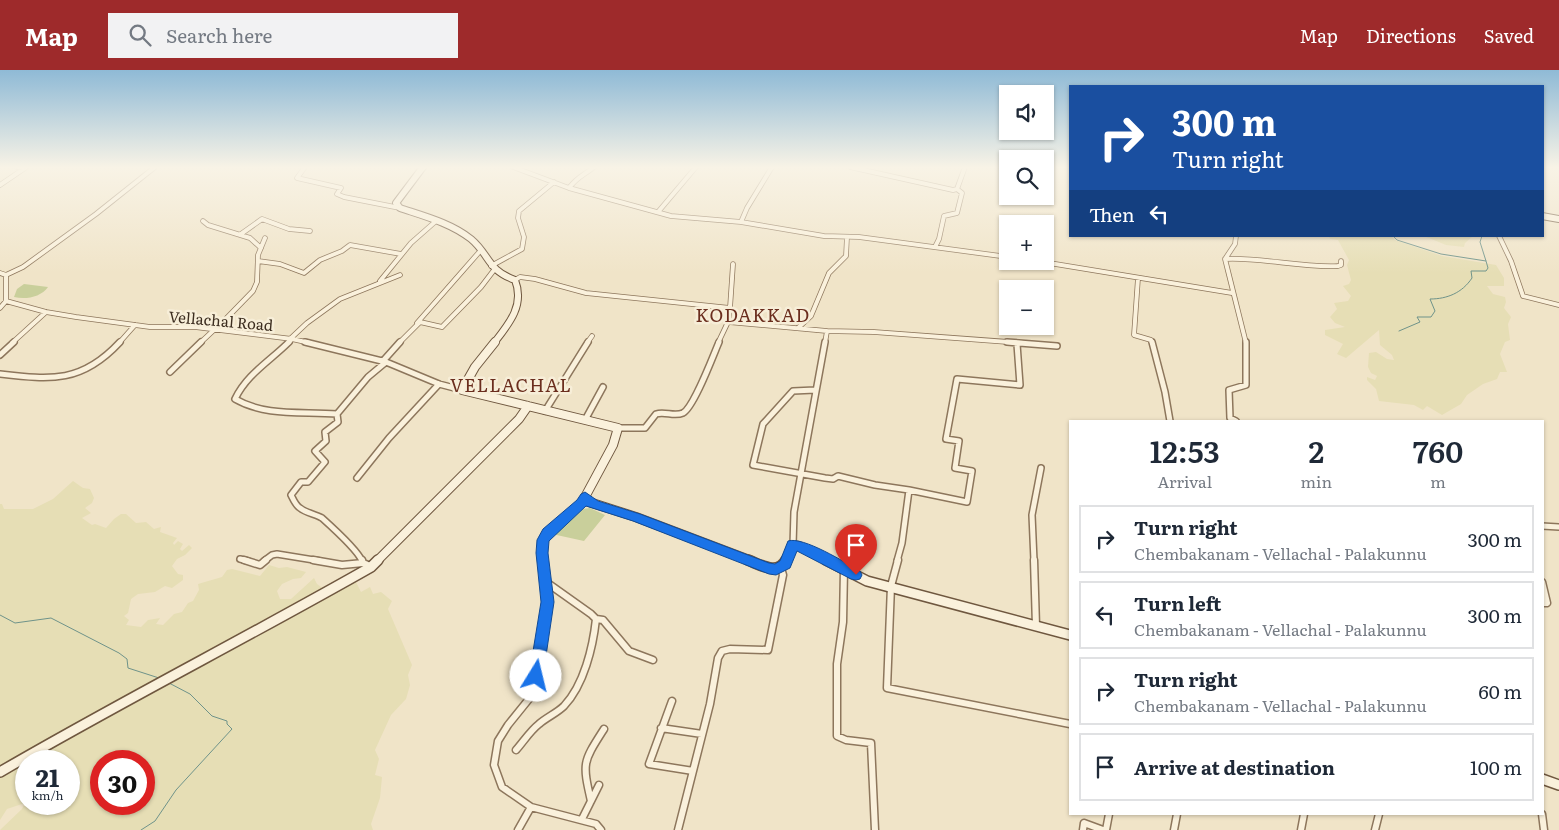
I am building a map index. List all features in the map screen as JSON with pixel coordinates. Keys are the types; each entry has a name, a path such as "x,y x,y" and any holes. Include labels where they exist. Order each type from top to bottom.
{"main road":[{"path":"396,202 400,208 436,221 466,236 481,250 493,269 515,280 520,292 509,324 471,374 462,390 618,428 613,445 585,497 586,501 599,507 636,517 769,568 781,568 785,565 793,544 867,581 1069,635"},
{"path":"1544,216 1559,220"},
{"path":"0,772 72,730 292,612 367,565 519,419 528,406"},
{"path":"1544,778 1559,785"}],"street":[{"path":"0,273 6,275 23,267 110,202"},
{"path":"372,202 400,208"},
{"path":"417,324 442,327 481,287 493,269 522,249 524,237 518,218 519,211 529,202"},
{"path":"623,202 671,216 742,222 805,233 999,255"},
{"path":"658,212 666,202"},
{"path":"742,222 750,202"},
{"path":"935,247 939,239 944,216 957,213 961,202"},
{"path":"241,234 262,219 289,229 310,231"},
{"path":"203,221 208,225 250,238 262,248"},
{"path":"378,284 402,254 436,221"},
{"path":"798,328 811,316 829,273 846,256 847,237"},
{"path":"1234,420 1230,418 1229,390 1246,385 1246,342 1232,293 1225,259 1234,244 1236,237"},
{"path":"1500,237 1523,296 1559,305"},
{"path":"170,372 253,291 257,282 258,261 266,238"},
{"path":"258,261 280,264 304,273 320,260 342,251 350,245 402,254"},
{"path":"367,565 349,544 320,517 299,508 291,495 301,482 308,482 325,462 315,451 326,441 326,432 338,422 337,414 481,250"},
{"path":"1225,259 1249,258 1315,267 1338,266 1341,265 1340,261"},
{"path":"618,428 645,428 652,417 658,413 676,414 683,412 692,402 728,322 733,264"},
{"path":"1054,264 1232,293"},
{"path":"337,414 321,412 293,414 243,406 235,399 252,374 281,352 307,323 340,298 400,274"},
{"path":"0,308 6,302 6,275"},
{"path":"515,280 520,277 535,279 586,293 730,308"},
{"path":"1138,278 1134,335 1151,340 1165,392 1170,420"},
{"name":"Vellachal Road","path":"6,302 46,312 135,325 216,329 291,339 384,361 439,384 462,390"},
{"path":"0,355 46,312"},
{"path":"728,322 827,331 874,332 1057,346"},
{"path":"0,374 42,378 79,375 99,362 135,325"},
{"path":"793,544 794,512 827,331"},
{"path":"545,411 592,336"},
{"path":"815,390 792,391 763,424 753,465 833,479 838,476 868,484 967,502 972,472 955,468 959,441 946,439 957,378 1020,385 1017,344"},
{"path":"357,478 389,438 439,384"},
{"path":"585,420 603,387"},
{"path":"1036,626 1032,515 1041,468"},
{"path":"909,490 902,543 891,586 886,688 1069,724"},
{"path":"585,497 581,504 547,533 543,540 542,553 548,602 533,694 508,725 498,741 494,766 502,787 531,808 596,824 601,830"},
{"path":"1544,526 1559,527"},
{"path":"240,559 260,565 272,555 277,554 342,565 367,565"},
{"path":"678,830 710,704 718,658 722,651 768,650 783,575 781,568"},
{"path":"844,569 843,622 837,664 837,736 846,740 871,743 875,830"},
{"path":"546,582 596,619 603,620 629,651 653,660"},
{"path":"1544,590 1547,602 1544,603"},
{"path":"516,750 535,726 565,705 570,699 594,637 596,619"},
{"path":"672,701 660,728 649,764 693,771"},
{"path":"660,728 702,734"},
{"path":"591,801 586,775 586,758 604,729"},
{"path":"582,820 599,785"},
{"path":"518,830 531,808"},
{"path":"1083,830 1084,824 1104,830 1109,815"},
{"path":"1174,830 1178,815"},
{"path":"1301,830 1304,815"},
{"path":"1375,830 1379,815"},
{"path":"1542,815 1544,830"}],"shaded area":[{"path":"1329,237 1392,237 1395,240 1442,256 1496,265 1504,278 1504,286 1487,286 1493,294 1505,297 1504,308 1511,317 1508,324 1510,340 1505,342 1500,354 1507,372 1500,372 1497,379 1483,384 1467,395 1461,404 1442,415 1427,406 1423,410 1414,405 1379,401 1376,389 1367,380 1367,377 1375,380 1377,376 1371,373 1368,367 1369,353 1376,352 1387,359 1394,360 1392,355 1380,345 1379,330 1346,358 1337,354 1343,344 1325,335 1325,330 1345,327 1335,323 1330,317 1337,309 1334,303 1348,301 1351,296 1343,286 1349,284 1351,280 1347,265 1349,260 1338,240 1330,239"},
{"path":"1426,237 1472,237 1465,243 1464,247 1446,245"},
{"path":"73,481 83,488 90,489 94,498 92,503 85,508 91,513 82,518 92,525 95,524 106,528 121,514 126,514 136,523 146,522 154,529 161,527 160,532 177,538 173,543 174,545 178,541 183,544 180,549 182,551 189,545 192,548 185,555 177,559 172,566 178,574 183,575 183,580 172,588 165,586 155,592 138,594 131,599 128,613 124,616 129,620 126,625 141,627 148,620 160,618 156,624 163,625 174,614 182,612 188,603 193,601 199,590 198,584 222,577 227,570 232,569 260,576 269,565 306,572 301,578 282,584 277,591 280,599 291,599 314,578 317,584 324,589 36,750 15,750 15,762 0,770 0,504 2,504 4,509 33,509 53,499"},
{"path":"354,578 361,592 370,587 373,594 381,592 392,601 388,609 412,665 408,675 410,685 406,699 391,715 375,750 379,759 375,775 382,777 380,798 371,824 373,830 0,830 16,815 80,815 80,750 44,750 289,617 314,600"},
{"path":"15,767 15,806 7,809 0,820 0,776"}],"green space":[{"path":"24,284 48,287 33,297 14,297 17,289"},
{"path":"590,508 605,515 584,541 552,534 582,509"}],"waterway":[{"path":"1394,237 1397,240 1441,254 1486,261"},
{"path":"1482,237 1480,242 1486,261"},
{"path":"1399,331 1420,322 1417,317 1431,317 1435,311 1430,299 1442,298 1464,288 1472,278 1471,271 1486,271 1488,268 1486,261"},
{"path":"0,615 15,623 51,618 119,653 127,659 128,668 159,678"},
{"path":"141,830 155,821 176,790 232,729 227,724 227,721 212,716 190,694 169,683"}],"district":[{"name":"KODAKKAD","path":"753,314"},
{"name":"VELLACHAL","path":"511,384"}],"route":[{"path":"536,676 548,602 542,553 543,540 547,533 581,504 585,497 586,501 594,505 636,517 769,568 776,569 785,565 790,547 793,544 856,575"}]}
